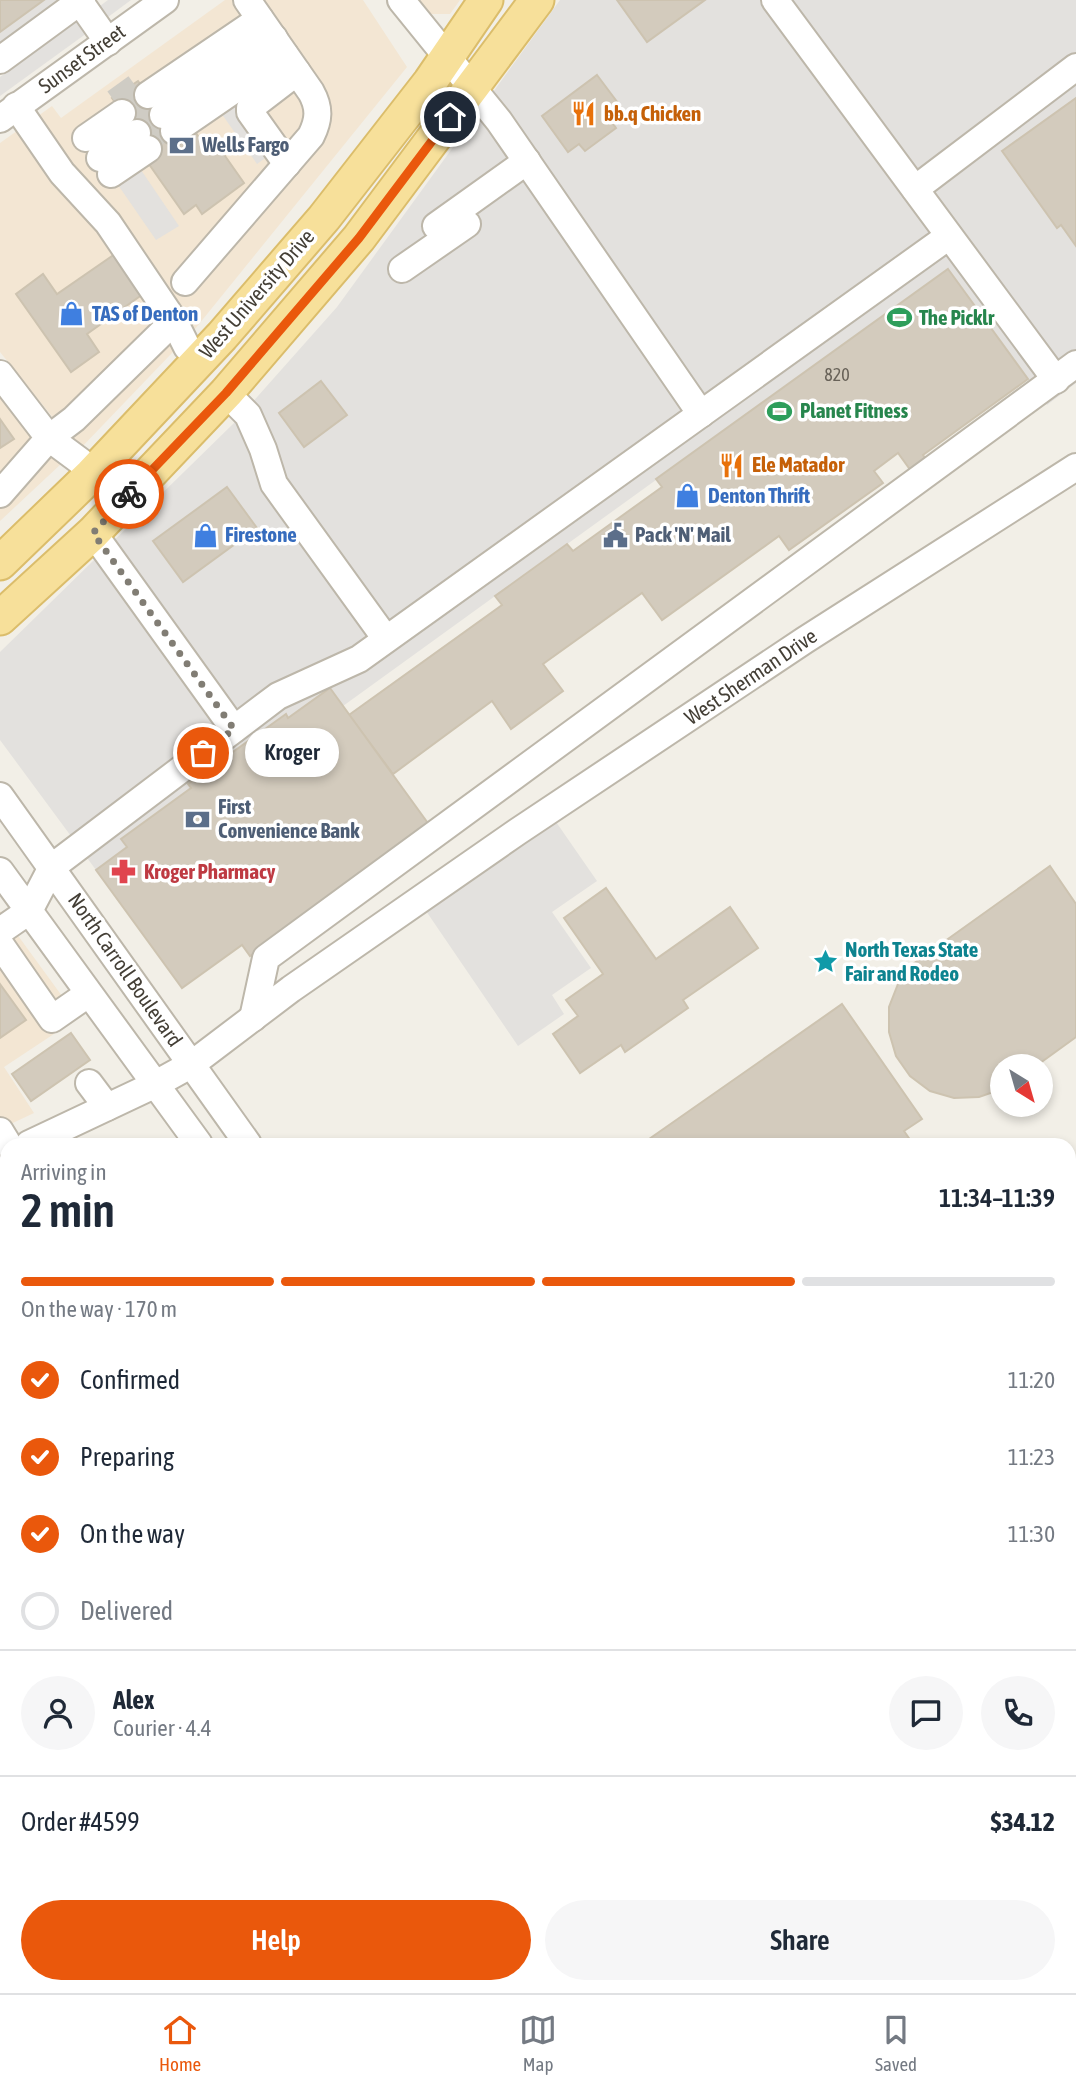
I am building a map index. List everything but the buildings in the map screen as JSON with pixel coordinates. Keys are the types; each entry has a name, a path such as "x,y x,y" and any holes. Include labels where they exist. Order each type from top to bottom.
{"main road":[{"name":"West University Drive","path":"0,564 91,475 200,360 324,218 430,82 486,0"},
{"name":"West University Drive","path":"0,618 93,533 226,393 359,238 537,0"}],"street":[{"name":"Sunset Street","path":"8,112 165,0"},
{"path":"401,0 499,121 701,414"},
{"path":"253,1018 266,958 1066,372 949,236 775,0"},
{"path":"0,60 81,1 108,41"},
{"path":"270,33 158,109 270,33"},
{"path":"185,282 310,136 316,124 317,102 270,33"},
{"path":"270,33 250,112 287,163"},
{"path":"915,189 1076,67"},
{"path":"8,112 108,223 174,321 187,347 200,360"},
{"path":"96,152 132,127"},
{"path":"436,226 527,161"},
{"path":"402,269 486,210"},
{"path":"0,931 29,911 52,867 278,696 359,659 949,236"},
{"path":"0,494 49,438 74,419 174,321"},
{"path":"0,374 49,438 80,461 91,475"},
{"path":"226,393 248,415 274,484 386,639"},
{"name":"West Sherman Drive","path":"192,1064 291,989 517,832 805,640 1076,467"},
{"path":"93,533 234,729"},
{"name":"North Carroll Boulevard","path":"0,796 244,1138"},
{"name":"North Carroll Boulevard","path":"0,871 194,1138"},
{"path":"0,944 52,1019 88,993"},
{"path":"42,1138 192,1064"},
{"path":"89,1083 107,1107"}],"shaded area":[{"path":"44,0 71,0 0,51 0,32"},
{"path":"108,0 131,0 104,20 96,9"},
{"path":"225,0 363,0 407,67 195,329 79,450 0,352 0,143 52,106 61,118"},
{"path":"420,0 460,0 450,14 431,14"},
{"path":"560,0 1076,0 1076,383 1047,405 948,269 343,706 288,718 285,714 189,784 191,788 121,839 127,847 96,870 0,740 0,652 234,423 337,307"},
{"path":"78,21 87,33 0,96 0,77"},
{"path":"234,102 271,154 257,164 221,113"},
{"path":"139,167 179,226 156,240 116,182"},
{"path":"0,380 62,463 0,521"},
{"path":"554,819 597,881 552,912 591,968 552,995 564,1014 518,1046 424,908"},
{"path":"0,911 78,1018 4,1067 34,1113 0,1129"}],"tunnel":[{"path":"115,102 140,84"},
{"path":"129,122 155,104"},
{"path":"143,142 169,124"}],"way so far":[{"path":"129,494 93,533 234,729 203,753"}],"place":[{"name":"bb.q Chicken","path":"584,114"},
{"name":"Wells Fargo","path":"182,145"},
{"name":"TAS of Denton","path":"72,314"},
{"name":"The Picklr","path":"899,318"},
{"name":"Planet Fitness","path":"780,411"},
{"name":"Ele Matador","path":"732,465"},
{"name":"Denton Thrift","path":"688,496"},
{"name":"Firestone","path":"205,535"},
{"name":"Pack 'N' Mail","path":"615,535"},
{"name":"Kroger","path":"203,753"},
{"name":"First Convenience Bank","path":"198,819"},
{"name":"Kroger Pharmacy","path":"124,872"},
{"name":"North Texas State Fair and Rodeo","path":"825,962"}],"route":[{"path":"129,494 226,393 359,238 450,117"}]}
